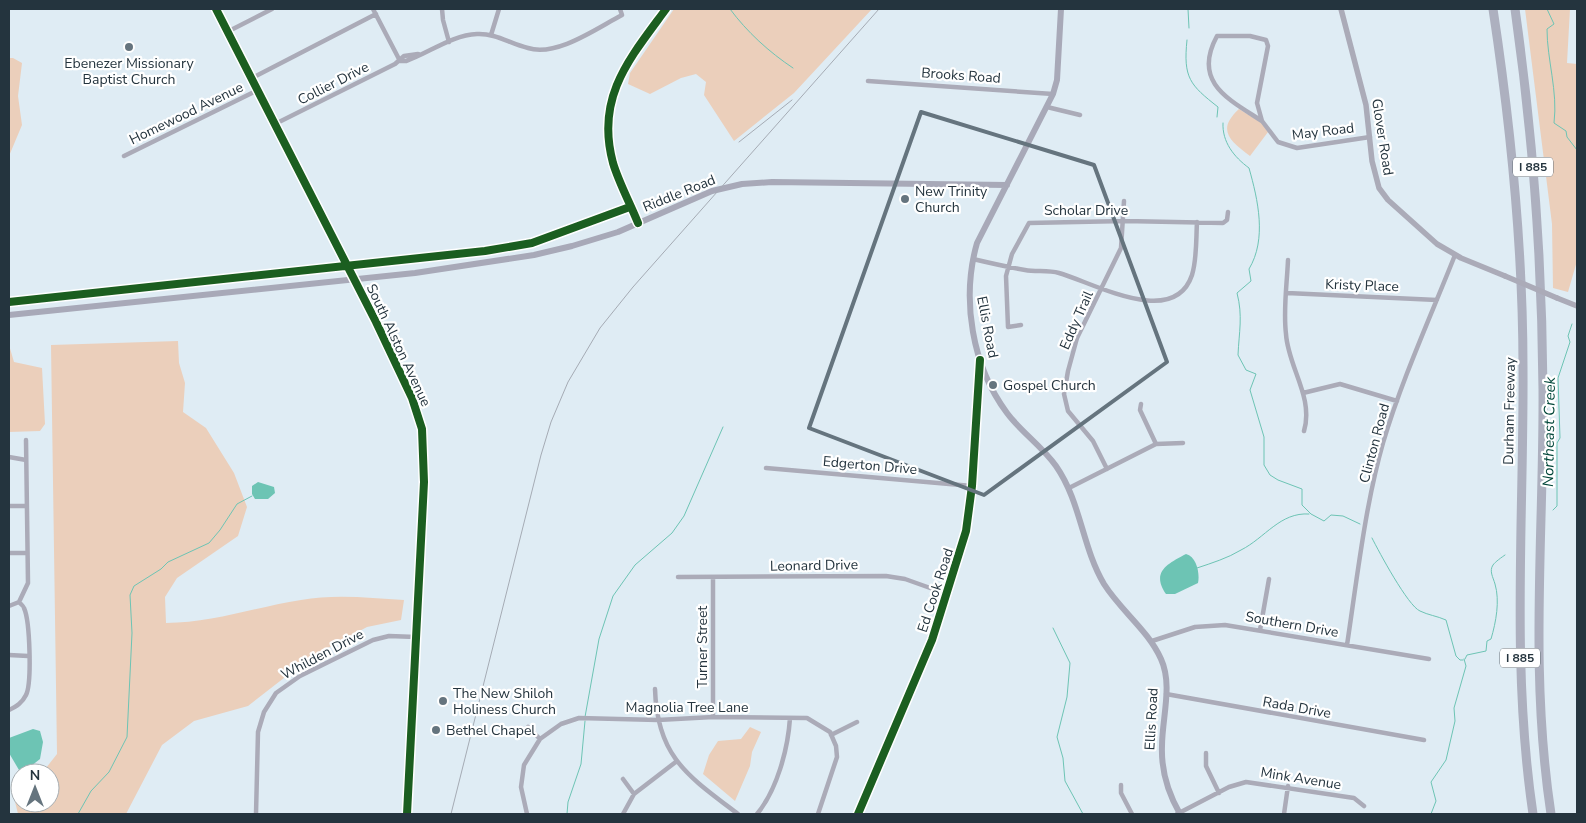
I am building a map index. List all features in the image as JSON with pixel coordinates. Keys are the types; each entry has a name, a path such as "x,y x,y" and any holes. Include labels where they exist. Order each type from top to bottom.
{"highway":[{"name":"Durham Freeway","path":"1493,9 1508,119 1520,251 1523,367 1520,657 1524,732 1533,814"},
{"name":"I 885","path":"1515,9 1529,125 1540,267 1543,395 1537,656 1541,731 1551,814"}],"main road":[{"name":"Ellis Road","path":"1061,9 1057,80 1053,94 1007,186 983,229 973,259 968,295 980,360 990,384 1008,413 1055,465 1069,488 1092,559 1105,584 1152,641 1162,662 1166,694 1162,759 1166,782 1178,814"},
{"name":"Riddle Road","path":"9,316 354,280 461,267 534,255 594,240 701,195 742,184 780,182 1007,186"}],"street":[{"name":"South Alston Avenue","path":"216,9 404,381 417,411 422,429 424,482 407,814"},
{"path":"229,32 272,9"},
{"path":"442,9 449,42"},
{"path":"491,35 499,9"},
{"name":"Collier Drive","path":"275,124 400,60 406,61 419,54 473,34 491,35 527,48 550,50 622,15 620,9"},
{"path":"638,223 613,162 609,140 609,114 621,72 666,9"},
{"name":"Glover Road","path":"1341,9 1363,91 1375,176 1382,192 1425,234 1455,255 1577,306"},
{"path":"252,78 374,11 400,60"},
{"path":"1248,112 1256,103 1268,46 1266,40 1256,37 1218,36 1210,50 1209,71 1211,78 1226,98 1262,121"},
{"name":"Brooks Road","path":"868,81 1053,94"},
{"name":"Homewood Avenue","path":"124,156 258,90"},
{"path":"1256,103 1262,121"},
{"path":"1047,107 1080,115"},
{"name":"May Road","path":"1262,121 1278,142 1290,148 1370,137"},
{"name":"Eddy Trail","path":"1107,468 1092,441 1068,412 1064,394 1077,338 1121,248 1125,221 1124,201"},
{"name":"Scholar Drive","path":"1021,325 1008,327 1005,282 1008,266 1024,230 1031,222 1222,223 1227,220 1228,212"},
{"path":"973,259 1057,273 1149,302 1158,302 1176,296 1186,287 1192,276 1197,222"},
{"name":"Clinton Road","path":"1346,645 1382,445 1396,401 1455,255"},
{"path":"1288,260 1286,334 1292,360 1304,393 1307,416 1304,431"},
{"name":"Kristy Place","path":"1287,293 1437,300"},
{"name":"Ed Cook Road","path":"858,814 932,640 966,531 972,486 980,360"},
{"path":"1304,393 1340,384 1396,401"},
{"path":"1141,404 1140,410 1156,444"},
{"path":"9,606 19,602 28,583 26,440"},
{"path":"1069,488 1156,444 1183,444"},
{"path":"9,457 26,460"},
{"name":"Edgerton Drive","path":"766,468 972,486"},
{"path":"9,506 27,506"},
{"path":"9,553 27,553"},
{"name":"Leonard Drive","path":"678,578 886,576 905,579 947,594"},
{"name":"Turner Street","path":"713,577 713,717"},
{"path":"1260,630 1269,579"},
{"path":"9,710 21,703 27,693 27,618 24,608 19,602"},
{"name":"Southern Drive","path":"1152,641 1202,625 1225,625 1430,659"},
{"name":"Whilden Drive","path":"256,814 258,732 264,712 276,693 300,676 373,640 389,636 416,637"},
{"path":"9,655 28,656"},
{"path":"655,688 658,720 662,737 677,761 700,785 738,814"},
{"name":"Rada Drive","path":"1166,694 1424,740"},
{"name":"Magnolia Tree Lane","path":"527,814 521,787 522,774 528,755 540,739 561,724 580,718 658,720 713,717 807,718 816,722 831,735"},
{"path":"757,814 768,798 773,785 784,751 790,718"},
{"path":"818,814 837,757 831,735 857,722"},
{"path":"528,727 540,739"},
{"path":"1206,753 1206,766 1218,793"},
{"path":"623,814 634,794 677,761"},
{"path":"622,779 634,794"},
{"name":"Mink Avenue","path":"1178,814 1218,793 1246,782 1288,786 1354,798 1364,806"},
{"path":"1121,786 1121,794 1132,814"},
{"path":"1284,814 1288,786"}],"highlighted area":[{"path":"921,112 1094,165 1167,362 984,495 809,428"}],"shaded area":[{"path":"674,9 872,9 794,93 734,141 704,95 706,82 696,74 681,78 650,94 628,84 630,73"},
{"path":"1525,9 1570,9 1567,63 1577,64 1577,261 1568,292 1553,288 1552,224"},
{"path":"9,58 22,63 18,96 22,125 9,156"},
{"path":"1239,109 1262,123 1268,132 1250,156 1228,135 1228,123"},
{"path":"178,341 179,363 185,383 183,412 206,428 234,473 247,507 238,536 177,578 165,597 166,623 217,618 314,598 340,597 404,600 401,620 367,627 311,657 248,706 194,721 162,745 126,814 18,813 60,813 60,763 50,763 57,754 51,345"},
{"path":"9,345 14,362 42,368 45,424 40,431 9,432"},
{"path":"258,482 274,487 275,493 268,499 255,499 252,494 252,486"},
{"path":"1186,554 1193,559 1197,566 1198,583 1175,594 1166,594 1160,580 1163,570 1167,565"},
{"path":"750,727 761,732 752,752 750,766 735,801 703,774 709,755 718,741 741,739"},
{"path":"33,729 40,731 43,742 40,759 35,763 15,763 9,753 9,738"}],"waterway":[{"path":"730,9 759,41 793,68"},
{"path":"1188,9 1189,28"},
{"path":"1547,9 1554,24 1547,29 1555,99 1554,123 1566,131 1567,137 1577,150"},
{"path":"1187,40 1186,63 1190,80 1201,93 1218,107 1217,117"},
{"path":"1223,123 1227,143 1238,159 1249,168 1258,206 1258,245 1249,269 1251,281 1237,293 1240,317 1238,355 1246,370 1256,374 1250,390 1264,437 1264,465 1270,475 1302,489 1302,505 1311,514 1324,521 1331,515 1343,516 1360,524"},
{"name":"Northeast Creek","path":"1553,510 1557,506 1557,443 1560,438 1558,378 1570,342 1568,336 1572,324"},
{"path":"585,717 599,639 613,596 635,565 672,533 684,516 723,427"},
{"path":"78,814 91,791 109,772 127,737 132,633 130,595 134,586 161,569 168,562 209,543 237,504 252,496"},
{"path":"1197,568 1236,553 1250,545 1281,521 1299,514 1309,514"},
{"path":"1372,538 1394,578 1415,607 1420,611 1446,620 1456,656 1463,660"},
{"name":"Northeast Creek","path":"1465,659 1467,655 1486,651 1487,641 1491,639 1496,619 1497,604 1495,584 1491,570 1494,564 1505,555"},
{"path":"1053,628 1070,663 1067,697 1057,737 1063,758 1065,781 1083,814"},
{"name":"Northeast Creek","path":"1431,814 1436,801 1431,782 1446,760 1455,721 1454,708 1466,666 1464,659"},
{"path":"567,814 568,802 581,764 585,721"}],"railway":[{"path":"451,814 541,455 551,422 568,382 600,328 633,287 879,9"},
{"path":"739,142 792,100"}],"cycle path":[{"path":"216,9 376,322 412,398 422,429 424,482 407,814"},
{"path":"638,223 613,163 609,139 609,118 612,98 619,80 640,44 666,9"},
{"path":"9,302 485,251 532,243 627,208"},
{"path":"858,814 932,640 966,531 972,486 980,360"}],"place":[{"name":"Ebenezer Missionary Baptist Church","path":"129,47"},
{"name":"New Trinity Church","path":"905,199"},
{"name":"Gospel Church","path":"993,385"},
{"name":"The New Shiloh Holiness Church","path":"443,701"},
{"name":"Bethel Chapel","path":"436,730"}]}
